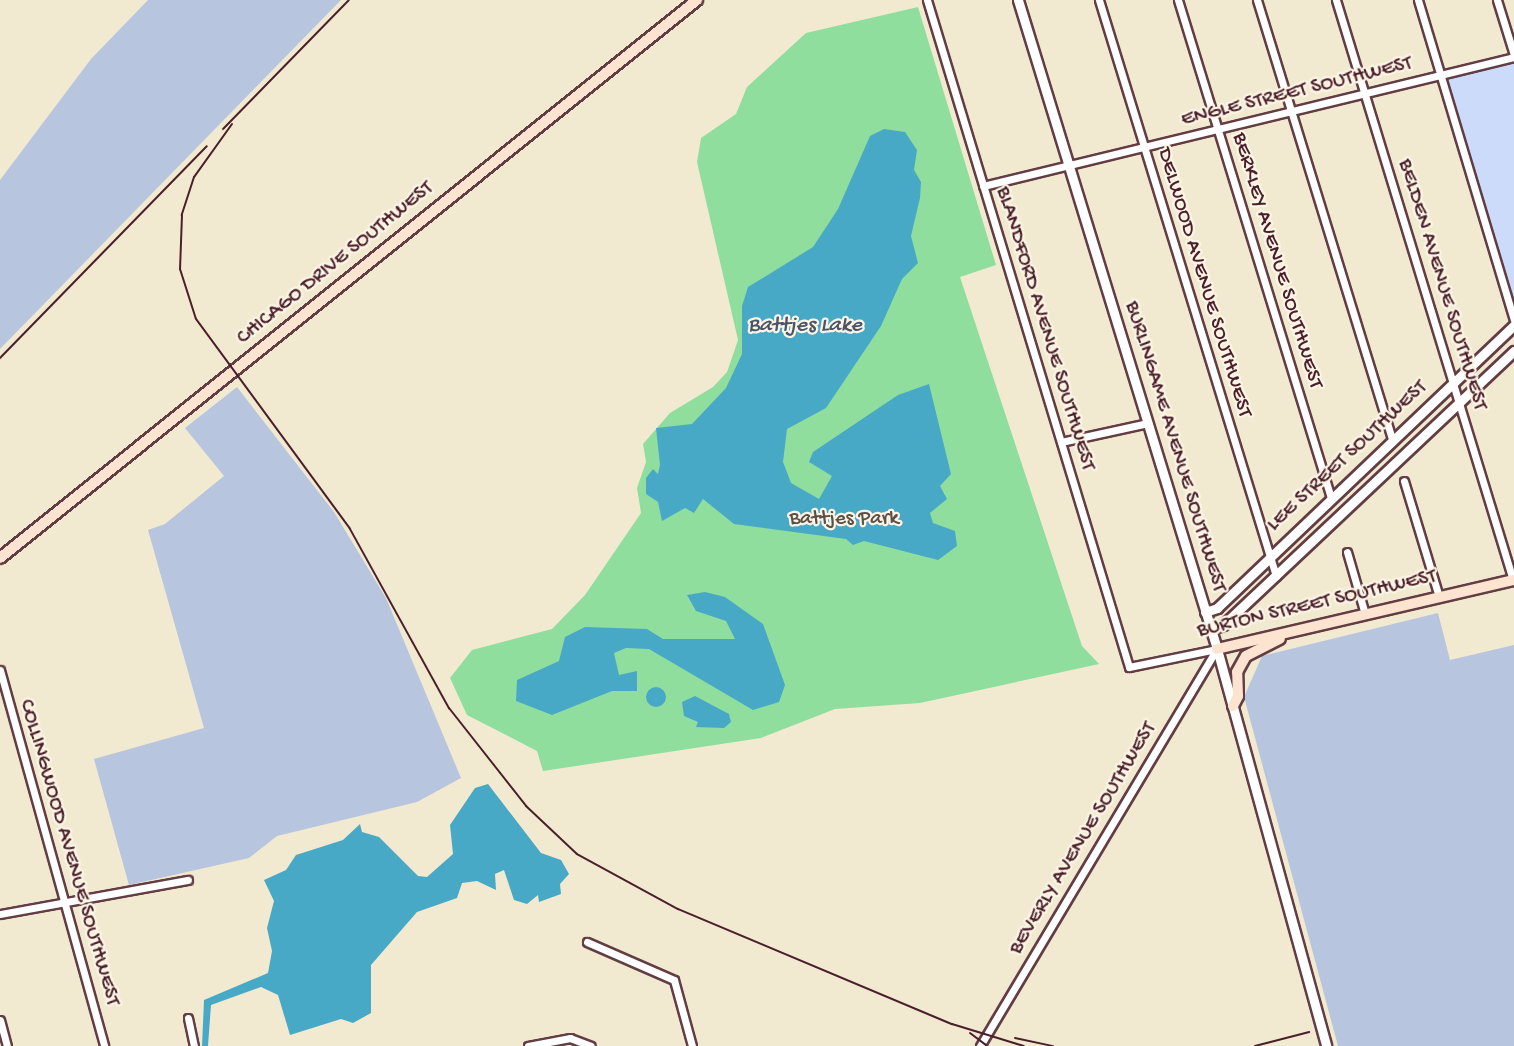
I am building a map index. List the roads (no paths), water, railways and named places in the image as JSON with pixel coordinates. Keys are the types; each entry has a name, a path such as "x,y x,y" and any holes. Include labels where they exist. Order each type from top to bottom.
{"main road":[{"name":"CHICAGO DRIVE SOUTHWEST","path":"0,558 697,0"},
{"name":"BURTON STREET SOUTHWEST","path":"1217,649 1513,580"},
{"path":"1233,706 1239,696 1237,672 1246,656 1296,630"}],"street":[{"name":"BLANDFORD AVENUE SOUTHWEST","path":"927,0 1129,667"},
{"name":"BURLINGAME AVENUE SOUTHWEST","path":"1018,0 1217,649 1326,1046"},
{"name":"DELWOOD AVENUE SOUTHWEST","path":"1099,0 1268,557 1276,576"},
{"name":"BERKLEY AVENUE SOUTHWEST","path":"1179,0 1331,498"},
{"path":"1257,0 1392,440"},
{"name":"BELDEN AVENUE SOUTHWEST","path":"1336,0 1513,580"},
{"path":"1418,0 1514,320"},
{"path":"1497,0 1514,56"},
{"name":"ENGLE STREET SOUTHWEST","path":"983,186 1514,56"},
{"name":"LEE STREET SOUTHWEST","path":"1205,612 1217,608 1514,325"},
{"name":"LEE STREET SOUTHWEST","path":"1210,629 1223,625 1514,351"},
{"path":"1062,442 1148,423"},
{"path":"1404,481 1439,597"},
{"path":"1347,552 1365,614"},
{"path":"1217,649 1223,625"},
{"name":"BURTON STREET SOUTHWEST","path":"1129,667 1217,649"},
{"name":"BEVERLY AVENUE SOUTHWEST","path":"980,1046 1217,649"},
{"name":"COLLINGWOOD AVENUE SOUTHWEST","path":"0,670 104,1046"},
{"path":"0,914 188,880"},
{"path":"586,942 669,976 685,1014 692,1046"},
{"path":"188,1018 194,1046"},
{"path":"0,1020 7,1046"},
{"path":"528,1046 584,1041 591,1046"}],"water":[{"name":"Battjes Lake","path":"884,129 905,132 917,150 914,170 921,182 920,198 911,236 918,263 902,279 881,326 826,408 787,429 783,462 791,483 819,499 832,476 809,462 813,452 898,395 929,384 951,474 940,486 947,499 930,513 933,523 955,531 957,546 938,560 864,541 853,545 846,539 734,524 703,499 694,513 685,508 662,521 658,502 646,494 646,478 653,469 658,474 660,465 656,428 692,424 726,388 742,354 742,306 748,287 813,247 838,209 870,136"},
{"path":"705,592 725,597 763,624 785,685 779,702 753,710 649,649 626,648 614,653 619,675 637,671 637,691 612,691 552,715 516,701 517,680 559,661 565,637 585,627 647,629 663,639 735,639 726,621 696,611 687,595"},
{"path":"656,687 663,690 666,697 663,704 656,707 649,704 646,697 649,690"},
{"path":"695,696 729,714 731,722 724,728 696,727 698,722 684,716 682,702"},
{"path":"488,784 541,853 561,860 569,874 560,884 561,894 539,902 538,895 527,904 514,900 504,870 495,874 496,890 477,881 462,883 457,898 417,912 371,965 371,1013 353,1023 341,1019 290,1035 278,995 261,987 211,1005 208,1046 202,1046 204,1000 268,973 272,951 267,928 274,901 264,880 286,870 296,855 343,840 360,824 362,832 379,837 418,876 427,877 453,854 450,825 475,788"}],"railway":[{"path":"223,129 349,0"},
{"path":"232,124 194,177 182,215 180,269 196,319 350,529 449,708 526,806 577,854 678,909 952,1024 1024,1046"},
{"path":"0,358 207,146"},
{"path":"1255,1046 1309,1032"},
{"path":"970,1033 987,1046"},
{"path":"1015,1038 1053,1046"}],"park label":[{"name":"Battjes Park","path":"844,520"}]}
